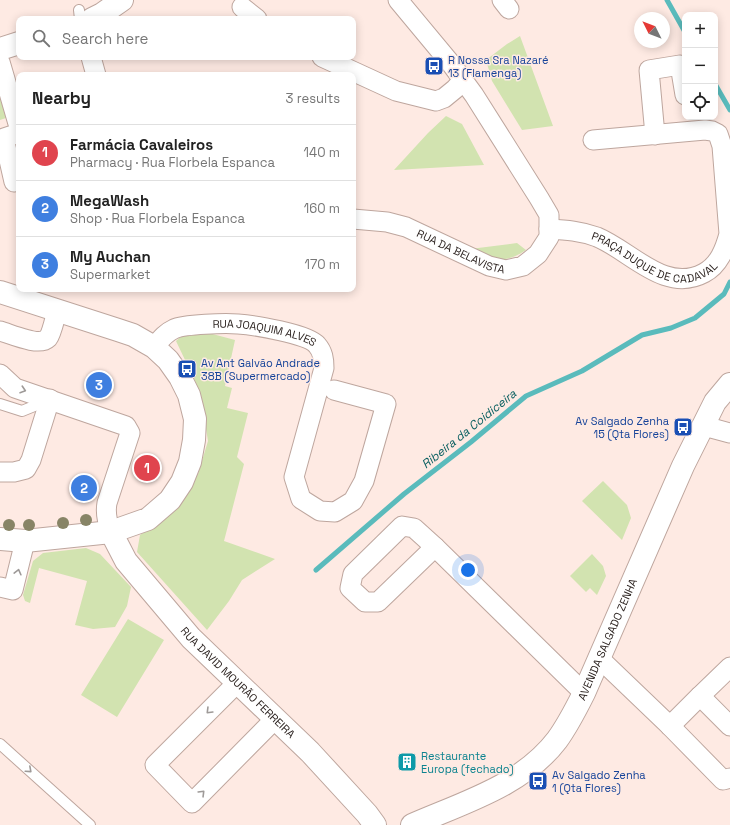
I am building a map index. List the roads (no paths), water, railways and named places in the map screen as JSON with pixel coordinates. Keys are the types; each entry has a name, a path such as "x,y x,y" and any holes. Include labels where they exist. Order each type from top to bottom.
{"street":[{"path":"84,16 102,14 122,0"},
{"path":"398,0 474,95 540,198 549,215 549,229"},
{"path":"242,7 252,16"},
{"path":"0,49 16,44"},
{"path":"92,60 95,72"},
{"path":"328,60 353,72"},
{"path":"0,62 16,118"},
{"path":"655,135 650,70 680,66 683,84"},
{"path":"356,74 396,91 436,101 444,98 463,80"},
{"name":"PRAÇA DUQUE DE CADAVAL","path":"549,229 577,231 597,237 618,248 660,275 670,278 689,279 699,276 707,272 722,256 729,234 722,146 718,134 690,124 655,135 593,140"},
{"path":"16,134 4,138 14,182 16,182"},
{"name":"RUA DA BELAVISTA","path":"356,219 387,222 406,227 489,266 506,270 523,266 538,254 549,237 549,229"},
{"path":"0,292 133,335 154,347 168,360 180,377 188,395 194,419 194,440 190,462 182,482 170,500 148,519 111,532 25,541 0,539"},
{"path":"0,331 37,342 44,341 49,337 57,311"},
{"name":"RUA JOAQUIM ALVES","path":"154,347 163,336 175,328 207,324 238,324 267,328 301,336 317,344 324,356 324,368 306,413 294,477 301,499 320,511 335,512 353,501 364,481 386,404 334,390"},
{"path":"0,374 15,388 126,426 130,433 107,503 106,520 111,532"},
{"name":"AVENIDA SALGADO ZENHA","path":"412,825 512,781 527,770 556,741 570,720 584,693 683,466 715,402 730,384"},
{"path":"0,472 14,472 26,468 31,460 50,399"},
{"path":"704,426 730,433"},
{"name":"RUA DAVID MOURÃO FERREIRA","path":"111,532 126,561 191,638 315,758 367,814 375,825"},
{"path":"0,588 13,590 25,541"},
{"path":"435,547 584,693"},
{"path":"598,658 670,726 723,780 730,778"},
{"path":"670,726 730,667"},
{"path":"237,683 155,765 192,803 275,719"},
{"path":"700,696 730,726"}],"lane":[{"path":"0,404 22,411 50,399"},
{"path":"0,744 90,825"}],"waterway":[{"name":"Ribeira da Coidiceira","path":"667,0 682,27"},
{"name":"Ribeira da Coidiceira","path":"718,89 730,110"},
{"name":"Ribeira da Coidiceira","path":"316,570 404,494 471,442 526,396 582,371 642,335 671,328 695,318 724,294 730,282"}],"place":[{"name":"R Nossa Sra Nazaré 13 (Flamenga)","path":"434,66"},
{"name":"Av Ant Galvão Andrade 38B (Supermercado)","path":"187,369"},
{"name":"My Auchan","path":"99,385"},
{"name":"Av Salgado Zenha 15 (Qta Flores)","path":"683,427"},
{"name":"Farmácia Cavaleiros","path":"147,468"},
{"name":"MegaWash","path":"84,488"},
{"name":"Restaurante Europa (fechado)","path":"407,762"},
{"name":"Av Salgado Zenha 1 (Qta Flores)","path":"538,781"}]}
